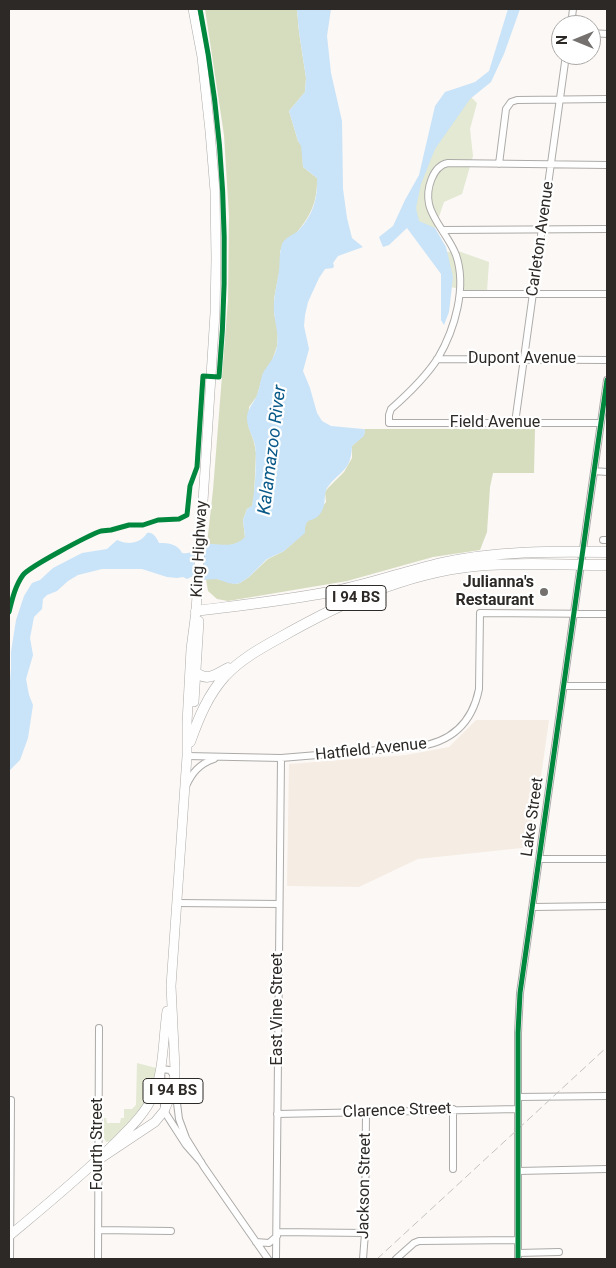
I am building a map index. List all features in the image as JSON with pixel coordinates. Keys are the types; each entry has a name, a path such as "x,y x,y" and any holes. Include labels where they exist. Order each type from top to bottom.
{"highway":[{"name":"I 94 BS","path":"196,611 278,601 338,591 458,560 529,552 582,558 607,565"},
{"name":"I 94 BS","path":"194,671 206,677 214,676 313,618 356,598 400,583 432,574 487,566 582,558 607,552"},
{"path":"582,558 607,559"},
{"name":"I 94 BS","path":"190,742 200,713 212,693 226,674 248,656"}],"main road":[{"name":"King Highway","path":"187,756 190,742 194,671 192,640 196,611 215,313 216,214 202,57 193,9"},
{"name":"King Highway","path":"10,1236 98,1160 139,1119 153,1095 161,1069 171,986 185,790 187,723 194,671"},
{"name":"King Highway","path":"98,1160 148,1128 164,1110 172,1095 175,1078 171,986"}],"street":[{"name":"Carleton Avenue","path":"516,423 565,65"},
{"path":"499,164 506,109 514,100 607,98"},
{"path":"437,359 450,332 460,294 460,277 457,259 429,205 429,188 436,171 445,164 607,165"},
{"path":"443,230 607,229"},
{"path":"460,294 607,294"},
{"name":"Dupont Avenue","path":"437,359 607,360"},
{"name":"Field Avenue","path":"437,359 391,409 389,424 601,423"},
{"name":"Lake Street","path":"518,1256 519,1002 607,380"},
{"path":"594,471 607,472"},
{"name":"Hatfield Avenue","path":"187,756 281,758 422,746 437,742 450,736 460,728 470,715 477,699 479,689 480,613 573,614"},
{"path":"573,614 607,614"},
{"path":"564,686 607,686"},
{"path":"185,790 196,770 206,762 219,758"},
{"name":"East Vine Street","path":"276,1259 281,758"},
{"path":"540,859 607,859"},
{"path":"176,902 279,904"},
{"path":"533,906 607,906"},
{"name":"Fourth Street","path":"98,1259 99,1028"},
{"path":"201,1162 178,1133 164,1110 161,1069 170,1070 175,1078 180,1119 186,1138 268,1259"},
{"path":"518,1097 607,1096"},
{"path":"10,1259 11,1100"},
{"path":"452,1169 453,1109"},
{"name":"Clarence Street","path":"277,1114 518,1109"},
{"name":"Jackson Street","path":"363,1259 366,1112"},
{"path":"518,1171 607,1169"},
{"path":"98,1230 171,1231"},
{"path":"256,1242 270,1243 277,1234 365,1233"},
{"path":"396,1259 414,1243 419,1241 518,1240"},
{"path":"518,1256 559,1252"}],"shaded area":[{"path":"476,720 549,720 531,847 418,859 359,887 287,886 289,764 406,755 449,747"}],"green space":[{"path":"205,9 297,9 306,78 305,92 289,111 298,141 302,146 303,167 317,178 317,190 312,210 302,226 280,251 280,268 274,299 274,313 278,331 277,346 272,361 263,374 257,396 249,407 248,425 256,453 254,497 252,506 247,509 243,520 245,538 227,545 207,544 228,300 229,216 224,135"},
{"path":"470,96 477,103 470,129 473,156 462,194 444,202 435,228 421,231 409,215 435,134"},
{"path":"458,251 489,262 487,291 473,292 451,287 446,252"},
{"path":"363,429 535,429 534,473 493,473 490,487 487,532 480,550 433,557 347,581 228,601 217,599 208,591 206,579 217,579 235,584 240,583 268,559 284,551 304,533 307,522 313,519 326,502 325,492 344,472 352,458 352,446 364,435 365,430"},
{"path":"137,1063 156,1068 157,1071 152,1088 134,1118 115,1138 106,1142 104,1138 104,1118 106,1118 107,1123 120,1123 121,1118 124,1118 124,1109 132,1109 136,1105"}],"water":[{"name":"Kalamazoo River","path":"297,9 331,9 327,36 331,73 342,121 343,189 352,238 363,247 338,256 333,263 333,268 325,269 319,278 308,302 305,315 304,326 309,349 303,371 317,413 322,421 331,426 363,429 365,430 364,436 352,446 350,461 327,488 322,511 317,517 306,524 305,533 284,551 267,559 240,583 228,583 217,579 201,580 191,577 187,579 183,577 167,577 142,569 102,569 78,575 57,591 47,595 43,599 42,609 34,617 30,638 33,655 26,679 33,705 28,738 20,760 9,771 11,652 16,620 24,596 32,583 40,580 53,568 82,553 107,549 117,540 125,543 134,542 144,537 147,533 154,535 159,543 173,545 182,553 191,552 203,545 235,544 245,537 243,520 247,509 252,506 256,467 255,445 247,416 256,398 263,373 273,357 277,346 274,307 281,247 285,240 299,230 308,218 314,206 317,192 317,178 303,167 301,146 289,111 305,92 306,78"},
{"path":"508,9 520,9 504,54 491,82 470,99 435,149 421,184 416,208 419,221 435,228 446,247 453,277 449,312 444,325 441,320 441,274 407,228 389,245 383,247 379,237 393,226 419,175 435,106 445,92 475,82 489,71"}],"railway":[{"path":"9,94 9,193"},
{"path":"377,1259 607,1047"}],"cycle path":[{"path":"9,612 16,588 23,575 36,565 85,538 101,531 129,525 143,525 158,520 179,519 187,515 190,486 197,467 203,376 219,377 224,285 223,192 215,100 200,9"},
{"path":"518,1259 518,1033 520,993 607,380"}],"place":[{"name":"Julianna's Restaurant","path":"544,592"}]}
